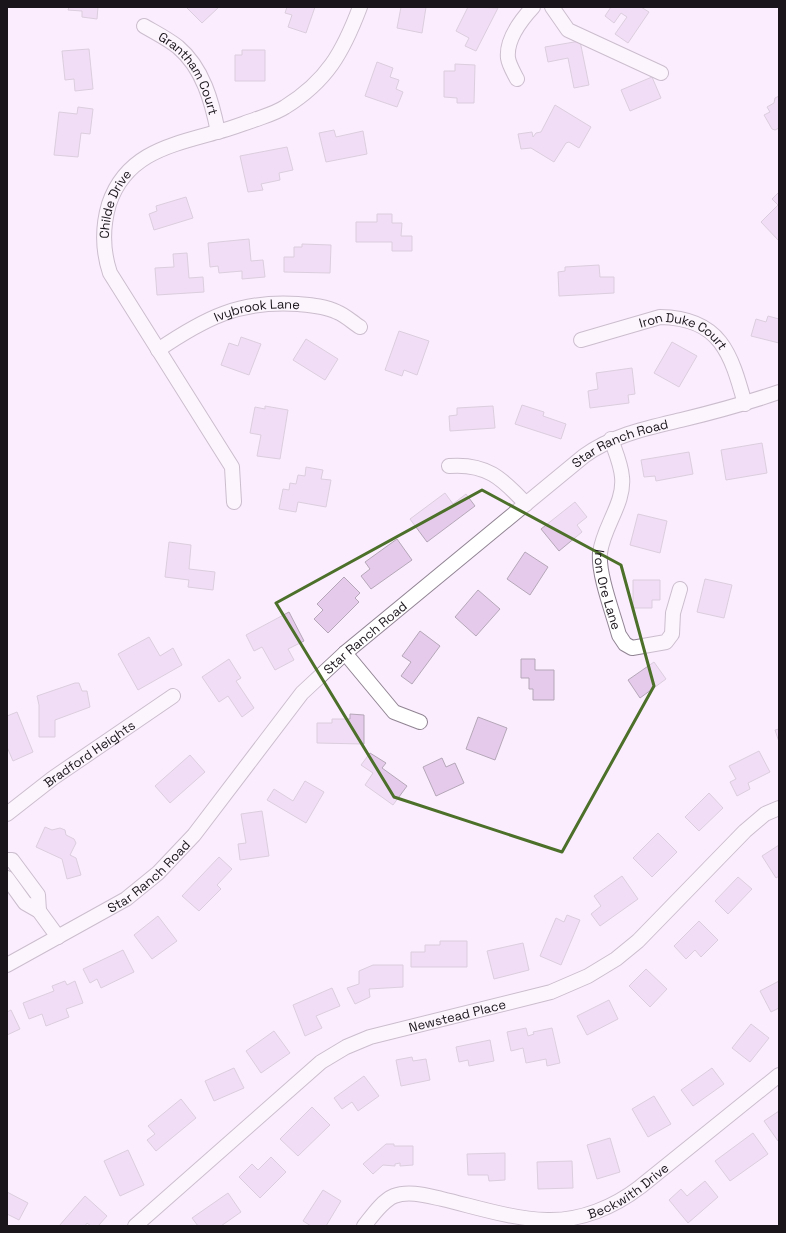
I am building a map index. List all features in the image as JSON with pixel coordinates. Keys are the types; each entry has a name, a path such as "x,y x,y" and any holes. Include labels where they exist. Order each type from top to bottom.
{"street":[{"name":"Childe Drive","path":"234,502 234,478 232,467 110,273 104,250 103,238 107,212 118,186 126,174 137,163 164,147 218,132 283,108 311,88 337,58 360,7"},
{"path":"517,79 508,58 511,44 517,28 533,7"},
{"path":"552,7 568,30 661,73"},
{"name":"Grantham Court","path":"144,26 169,40 191,61 206,87 213,106 218,132"},
{"name":"Ivybrook Lane","path":"158,350 204,321 224,312 251,305 287,303 322,307 337,311 360,327"},
{"name":"Iron Duke Court","path":"581,340 660,317 672,317 701,326 723,344 735,369 745,404"},
{"name":"Star Ranch Road","path":"7,965 126,899 175,856 194,835 302,694 345,653 584,456 610,439 745,404 779,392"},
{"name":"Iron Ore Lane","path":"610,439 622,477 622,488 602,541 600,553 601,564 620,635 624,644 632,648 666,642 672,634 673,613 680,589"},
{"path":"449,466 472,466 497,476 509,485 526,504"},
{"path":"345,653 394,712 420,722"},
{"name":"Bradford Heights","path":"7,814 53,778 174,696"},
{"name":"Newstead Place","path":"135,1226 321,1062 346,1047 403,1028 551,992 588,976 616,959 638,941 745,831 764,814 779,808"},
{"path":"7,860 12,860 38,895 39,911"},
{"path":"7,878 25,904 39,911 58,937"},
{"name":"Beckwith Drive","path":"364,1226 377,1210 394,1196 415,1193 515,1216 547,1220 578,1221 599,1210 622,1201 779,1075"}],"highlighted area":[{"path":"482,490 621,565 654,686 562,852 394,797 276,603"}],"building":[{"path":"69,7 98,7 97,19 82,17 82,11 68,10"},
{"path":"186,7 219,7 202,23"},
{"path":"287,7 315,7 306,33 288,27 292,15 285,13"},
{"path":"401,7 426,7 422,33 397,28"},
{"path":"468,7 498,8 476,51 465,46 469,38 456,31"},
{"path":"611,7 641,7 649,12 628,43 615,34 627,17 621,13 614,23 605,16"},
{"path":"580,41 589,85 574,88 568,58 548,62 545,47"},
{"path":"89,49 93,89 75,91 74,79 65,80 62,51"},
{"path":"242,50 265,50 265,81 235,81 235,55 242,55"},
{"path":"377,62 393,68 390,77 399,80 396,89 403,92 397,107 365,96"},
{"path":"455,64 475,65 474,103 457,103 457,98 444,97 444,71 455,71"},
{"path":"652,77 661,98 630,111 621,90"},
{"path":"779,96 779,128 775,130 772,129 764,115 770,112 767,107 774,103 775,98"},
{"path":"555,105 591,127 579,148 569,142 566,143 554,162 531,148 521,149 518,134 532,132 533,137 536,133 541,132"},
{"path":"78,107 93,109 90,134 81,133 78,157 54,155 59,112 77,114"},
{"path":"334,130 336,137 363,131 367,154 326,162 319,133"},
{"path":"287,147 293,170 279,173 280,180 261,184 263,190 248,192 240,156"},
{"path":"779,192 779,241 761,222 778,205 772,199"},
{"path":"186,197 193,218 154,230 149,214 157,211 156,206"},
{"path":"377,214 392,214 392,223 402,223 401,236 412,236 412,251 392,251 392,242 356,242 356,222 377,222"},
{"path":"249,239 251,261 263,260 265,277 242,279 242,271 219,273 218,266 210,267 208,243"},
{"path":"302,244 331,245 330,273 284,272 284,257 294,257 294,247 302,247"},
{"path":"187,253 189,278 203,277 204,292 157,295 155,268 174,267 173,254"},
{"path":"599,265 600,277 614,277 614,293 559,296 558,272 565,271 565,267"},
{"path":"768,316 779,319 779,343 751,336 756,319 766,322"},
{"path":"399,331 429,341 417,375 404,370 402,376 385,370"},
{"path":"241,337 261,344 249,375 221,365 229,343 238,346"},
{"path":"306,339 338,359 325,380 293,360"},
{"path":"672,342 697,356 679,387 654,373"},
{"path":"632,368 635,394 628,395 629,403 590,408 588,391 598,389 596,373"},
{"path":"522,405 544,412 543,416 566,424 561,439 515,424"},
{"path":"265,406 288,410 280,459 257,456 261,435 250,433 255,407 265,409"},
{"path":"493,406 495,428 450,431 449,416 457,415 457,408"},
{"path":"762,443 767,473 726,480 721,450"},
{"path":"689,452 693,474 656,481 655,476 644,477 641,460"},
{"path":"306,467 323,470 321,479 331,480 326,507 298,502 296,512 279,509 283,489 289,490 290,483 296,484 298,475 305,476"},
{"path":"445,493 453,504 466,494 475,506 427,542 410,519"},
{"path":"575,502 587,517 577,525 582,532 559,551 541,529"},
{"path":"638,514 667,521 660,553 630,545"},
{"path":"397,539 412,560 371,589 361,576 370,569 365,562"},
{"path":"169,542 191,545 189,569 215,572 213,590 188,587 189,580 165,577"},
{"path":"525,552 548,567 530,595 507,579"},
{"path":"344,577 360,593 355,598 359,602 328,633 314,619 323,610 317,604"},
{"path":"705,579 732,585 724,618 697,612"},
{"path":"633,580 660,580 660,600 652,600 652,608 633,608"},
{"path":"478,590 500,609 476,636 455,617"},
{"path":"289,612 304,641 288,649 294,660 275,670 262,647 254,651 246,635"},
{"path":"420,631 440,646 412,684 401,676 411,662 402,656"},
{"path":"149,637 160,656 173,648 182,665 138,690 118,654"},
{"path":"229,659 241,678 236,681 254,708 242,717 228,696 219,702 202,677"},
{"path":"521,659 535,659 535,670 554,670 554,700 533,700 533,689 529,689 529,678 521,678"},
{"path":"654,662 666,679 640,698 628,680"},
{"path":"79,683 82,691 87,691 90,707 55,720 55,737 39,737 39,705 37,696"},
{"path":"17,712 33,752 13,761 7,747 7,716"},
{"path":"350,714 364,715 364,744 317,743 317,723 332,723 332,719 350,719"},
{"path":"478,717 507,728 495,760 466,749"},
{"path":"779,729 779,742 775,730"},
{"path":"759,751 770,772 748,783 750,789 737,796 730,782 736,779 729,766"},
{"path":"370,753 386,763 382,768 407,786 393,805 365,785 373,773 361,765"},
{"path":"190,755 205,772 170,803 155,786"},
{"path":"442,758 446,767 455,763 464,783 436,796 423,767"},
{"path":"305,781 324,792 306,823 267,800 274,789 293,801"},
{"path":"709,793 723,808 699,831 685,817"},
{"path":"262,811 269,856 240,860 238,844 246,843 241,814"},
{"path":"45,827 52,830 60,828 65,830 66,835 74,839 76,843 70,855 76,858 81,875 67,879 62,859 36,847"},
{"path":"658,833 677,852 652,877 633,858"},
{"path":"779,845 779,876 776,878 762,856"},
{"path":"219,857 232,869 217,885 221,889 199,911 182,896"},
{"path":"622,876 638,899 600,926 591,914 601,906 594,896"},
{"path":"738,877 752,889 728,914 715,901"},
{"path":"567,915 580,920 561,965 540,956 556,918 564,922"},
{"path":"158,916 177,941 152,959 134,935"},
{"path":"699,921 718,940 701,957 695,950 686,959 674,946"},
{"path":"440,941 467,941 467,967 411,967 411,952 425,952 425,945 440,945"},
{"path":"523,943 529,970 494,979 487,951"},
{"path":"123,950 134,972 101,988 97,979 90,983 83,969"},
{"path":"373,965 403,965 403,987 369,989 370,997 355,1004 347,988 359,984 359,971"},
{"path":"646,969 667,989 650,1007 629,986"},
{"path":"65,981 67,985 75,981 83,1003 66,1009 69,1017 46,1026 42,1014 29,1019 23,1003 54,991 52,986"},
{"path":"779,981 779,1008 771,1012 760,991"},
{"path":"332,988 340,1006 316,1016 322,1028 305,1036 293,1005"},
{"path":"609,1000 618,1019 587,1035 577,1016"},
{"path":"11,1010 20,1029 7,1035 7,1012"},
{"path":"751,1024 769,1038 750,1062 732,1048"},
{"path":"526,1028 528,1036 534,1034 533,1032 552,1028 560,1063 547,1066 546,1059 526,1063 523,1048 511,1051 507,1032"},
{"path":"274,1031 290,1053 261,1073 246,1051"},
{"path":"490,1040 494,1061 469,1066 468,1060 459,1062 456,1047"},
{"path":"412,1057 413,1061 426,1059 430,1080 401,1086 396,1060"},
{"path":"234,1068 244,1088 214,1101 205,1081"},
{"path":"712,1068 724,1084 693,1106 681,1090"},
{"path":"364,1076 379,1096 358,1111 352,1102 342,1109 334,1098"},
{"path":"654,1096 671,1124 648,1137 632,1109"},
{"path":"181,1099 196,1118 156,1151 147,1140 155,1134 148,1126"},
{"path":"312,1107 330,1125 298,1156 280,1139"},
{"path":"779,1111 779,1140 778,1141 764,1121"},
{"path":"753,1133 768,1154 730,1181 715,1161"},
{"path":"610,1138 620,1172 597,1179 587,1145"},
{"path":"386,1144 394,1144 394,1146 413,1146 413,1165 400,1166 400,1163 395,1164 395,1166 383,1165 373,1174 363,1164"},
{"path":"128,1150 144,1185 120,1196 104,1161"},
{"path":"505,1153 505,1180 489,1181 488,1175 468,1175 467,1154"},
{"path":"271,1157 286,1172 260,1198 239,1177 252,1164 258,1170"},
{"path":"572,1161 573,1188 538,1189 537,1162"},
{"path":"705,1181 718,1197 688,1223 669,1200 681,1189 687,1196"},
{"path":"323,1190 341,1201 326,1226 311,1226 303,1221"},
{"path":"7,1192 28,1203 19,1220 7,1214"},
{"path":"228,1193 241,1212 221,1226 198,1226 192,1218"},
{"path":"85,1196 107,1216 98,1226 91,1226 87,1223 85,1226 59,1226"}]}
